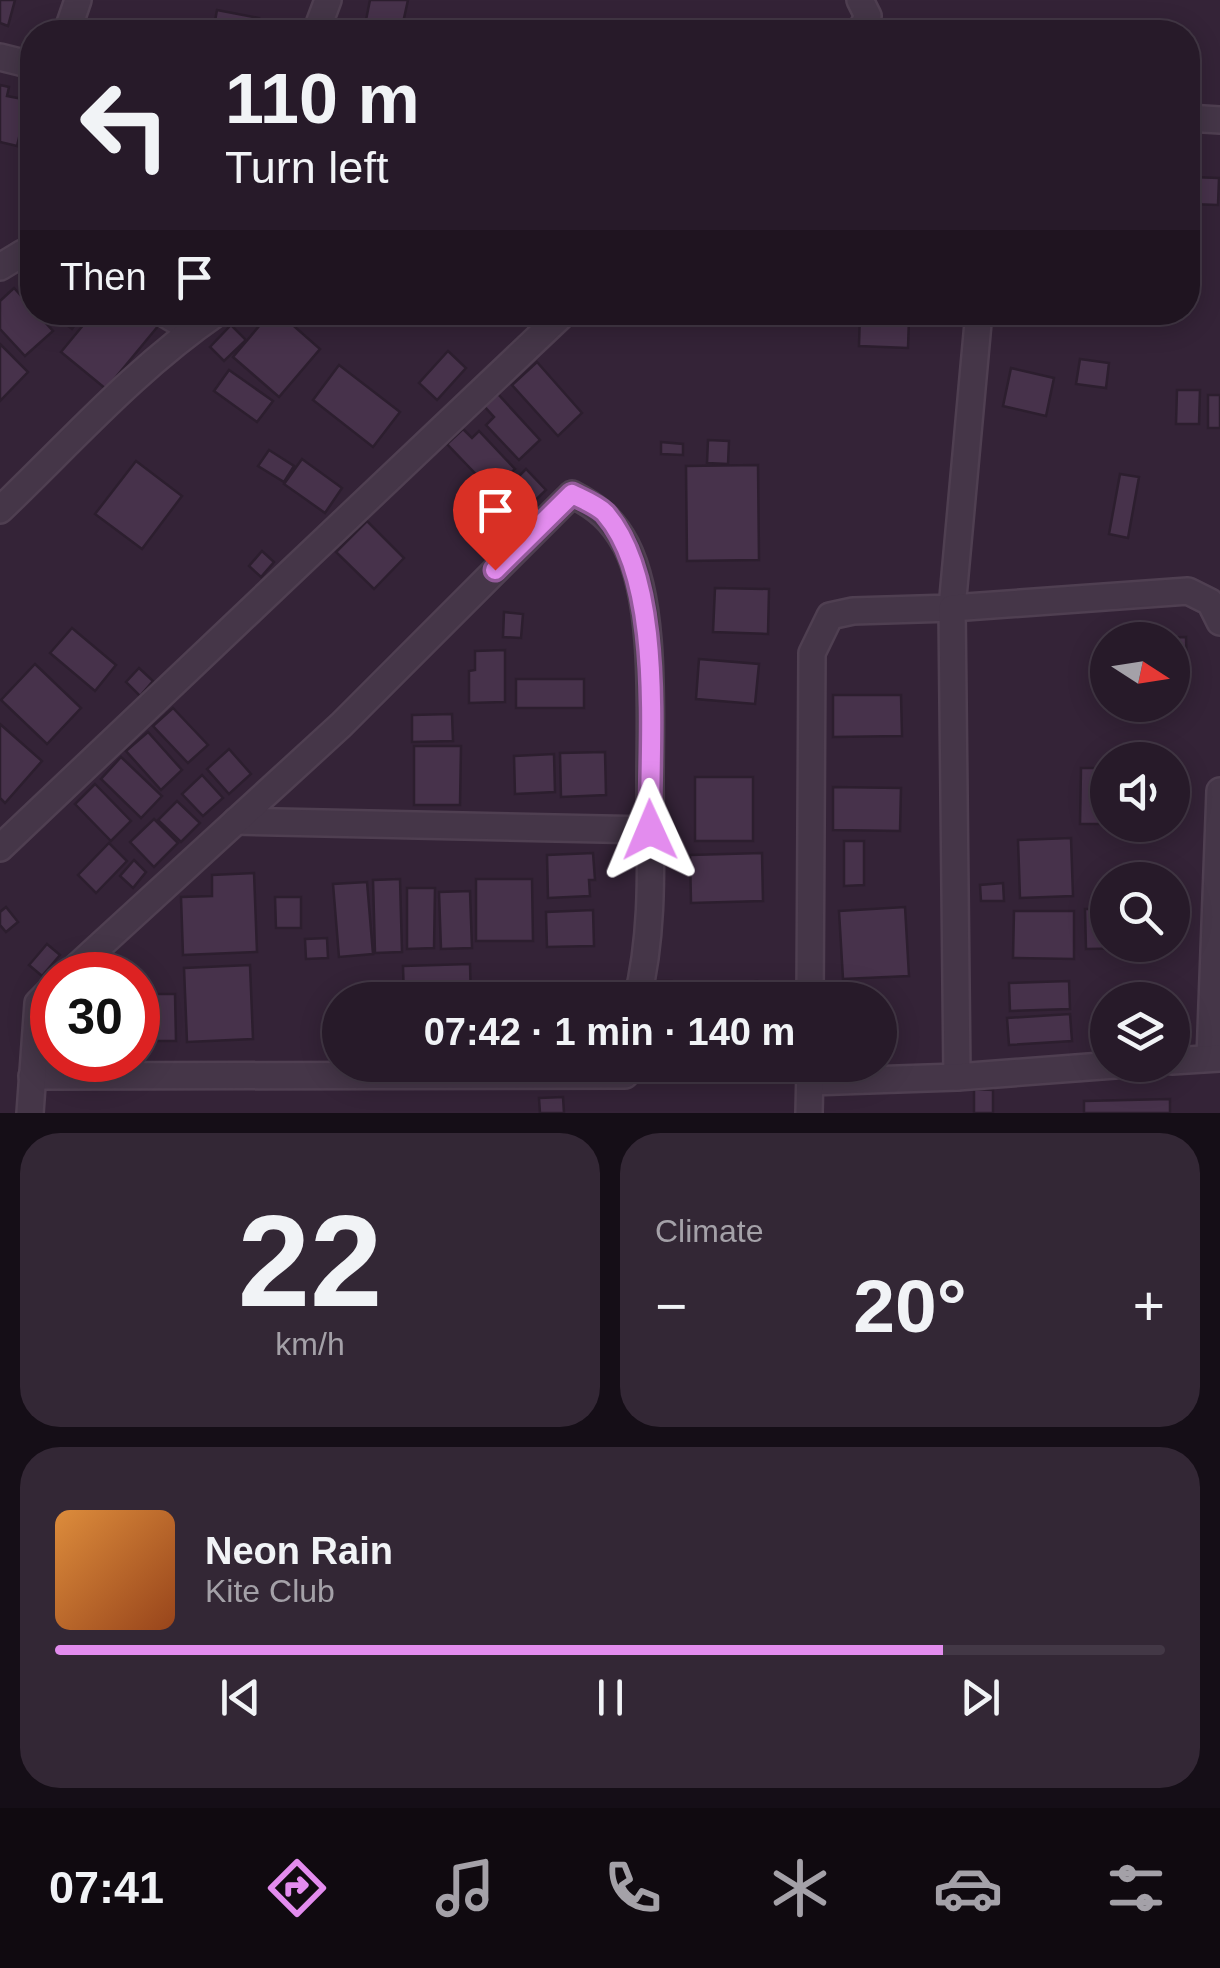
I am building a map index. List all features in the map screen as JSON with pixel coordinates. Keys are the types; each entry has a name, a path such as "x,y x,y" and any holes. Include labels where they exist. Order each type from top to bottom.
{"street":[{"path":"184,325 192,330"},
{"path":"0,510 126,383 199,325"},
{"path":"0,848 551,325"},
{"path":"957,1077 952,608 977,325"},
{"path":"93,952 341,724 572,494 603,510 627,546 648,646 653,879 639,982"},
{"path":"810,982 812,653 830,616 853,611 1188,592 1210,602 1220,622"},
{"path":"1190,1059 1215,1058 1220,791"},
{"path":"236,821 650,830"},
{"path":"897,1075 957,1077 1090,1067"},
{"path":"160,1077 322,1078"},
{"path":"30,1113 32,1082"},
{"path":"809,1113 810,1082"}],"building":[{"path":"0,0 15,0 8,26 0,23"},
{"path":"370,0 408,0 404,20 366,20"},
{"path":"217,10 259,18 259,20 215,20"},
{"path":"0,85 9,87 7,96 20,98 20,133 17,146 0,142"},
{"path":"1200,177 1219,178 1218,205 1200,204"},
{"path":"14,288 20,295 20,325 48,325 53,331 25,356 0,329 0,301"},
{"path":"83,325 159,325 106,389 61,352"},
{"path":"231,325 246,340 224,361 210,347"},
{"path":"260,325 293,325 320,349 279,397 233,357"},
{"path":"860,325 909,325 908,348 859,346"},
{"path":"0,344 28,372 0,401"},
{"path":"448,351 466,368 437,400 419,383"},
{"path":"1080,359 1109,363 1106,388 1076,384"},
{"path":"537,362 582,413 558,436 512,385"},
{"path":"339,365 400,412 373,447 313,400"},
{"path":"1011,368 1054,378 1046,416 1003,406"},
{"path":"229,370 273,401 257,422 214,391"},
{"path":"1177,390 1200,390 1199,424 1176,424"},
{"path":"497,393 540,440 519,460 486,425 494,417 484,406"},
{"path":"1208,395 1220,395 1220,428 1208,428"},
{"path":"463,429 472,438 479,431 515,469 492,491 447,444"},
{"path":"708,440 729,441 728,464 707,463"},
{"path":"661,442 683,444 683,455 661,454"},
{"path":"269,450 294,466 284,482 258,466"},
{"path":"302,459 342,488 325,513 284,484"},
{"path":"136,461 182,496 142,549 95,514"},
{"path":"758,465 759,560 687,561 686,466"},
{"path":"526,469 546,490 519,516 499,496"},
{"path":"1120,474 1139,477 1128,538 1109,534"},
{"path":"367,521 404,558 374,589 336,552"},
{"path":"262,551 274,562 261,577 249,566"},
{"path":"715,588 769,589 768,634 713,632"},
{"path":"504,612 523,614 521,638 503,637"},
{"path":"72,628 116,665 95,691 50,653"},
{"path":"505,650 505,702 469,703 469,671 475,670 475,651"},
{"path":"699,659 759,664 755,704 696,699"},
{"path":"35,664 81,708 47,744 1,700"},
{"path":"139,668 153,681 140,696 126,682"},
{"path":"516,679 584,679 584,708 516,708"},
{"path":"833,695 901,695 902,736 833,737"},
{"path":"173,708 208,745 188,763 153,726"},
{"path":"452,714 453,741 412,742 412,715"},
{"path":"0,724 42,761 5,803 0,798"},
{"path":"148,732 182,770 161,790 126,751"},
{"path":"414,746 461,746 460,805 414,805"},
{"path":"229,749 251,774 229,794 207,769"},
{"path":"605,752 606,795 561,797 560,753"},
{"path":"554,754 555,792 515,794 514,756"},
{"path":"121,757 162,796 141,818 101,779"},
{"path":"1081,768 1090,768 1090,824 1080,824"},
{"path":"202,775 223,798 203,816 182,794"},
{"path":"695,777 753,777 753,841 695,841"},
{"path":"95,784 131,821 111,841 75,804"},
{"path":"833,787 901,788 900,831 833,830"},
{"path":"177,801 200,823 181,842 158,820"},
{"path":"154,819 178,843 154,867 130,842"},
{"path":"1071,838 1073,896 1020,898 1018,840"},
{"path":"844,841 864,841 864,885 844,886"},
{"path":"109,843 127,861 96,893 78,875"},
{"path":"593,853 595,880 589,880 590,896 548,898 547,855"},
{"path":"762,853 763,901 691,903 690,855"},
{"path":"134,860 146,872 133,888 120,876"},
{"path":"254,873 257,952 183,955 181,897 212,896 212,875"},
{"path":"400,879 402,952 375,953 373,880"},
{"path":"476,879 532,879 533,941 476,941"},
{"path":"367,882 373,954 339,957 333,884"},
{"path":"1003,883 1004,901 981,901 980,885"},
{"path":"407,888 435,888 434,948 407,949"},
{"path":"470,891 472,948 441,949 439,892"},
{"path":"275,897 301,897 301,928 276,928"},
{"path":"6,907 18,922 6,932 0,925 0,912"},
{"path":"905,907 909,976 843,979 839,911"},
{"path":"1085,909 1090,909 1090,949 1086,949"},
{"path":"593,910 594,946 547,947 546,912"},
{"path":"1014,911 1074,911 1074,959 1013,958"},
{"path":"327,938 328,958 306,959 305,939"},
{"path":"47,944 56,952 40,952"},
{"path":"470,964 470,982 403,982 403,966"},
{"path":"250,965 253,1039 187,1042 184,968"},
{"path":"1069,981 1070,1009 1010,1011 1009,983"},
{"path":"160,994 175,994 176,1041 160,1041"},
{"path":"1070,1014 1072,1041 1009,1045 1007,1018"},
{"path":"974,1089 993,1090 993,1113 974,1113"},
{"path":"563,1097 564,1113 540,1113 539,1098"},
{"path":"1170,1099 1170,1113 1084,1113 1084,1101"}],"route":[{"path":"495,570 572,494 603,510 627,546 643,607 648,646 650,830"}]}
